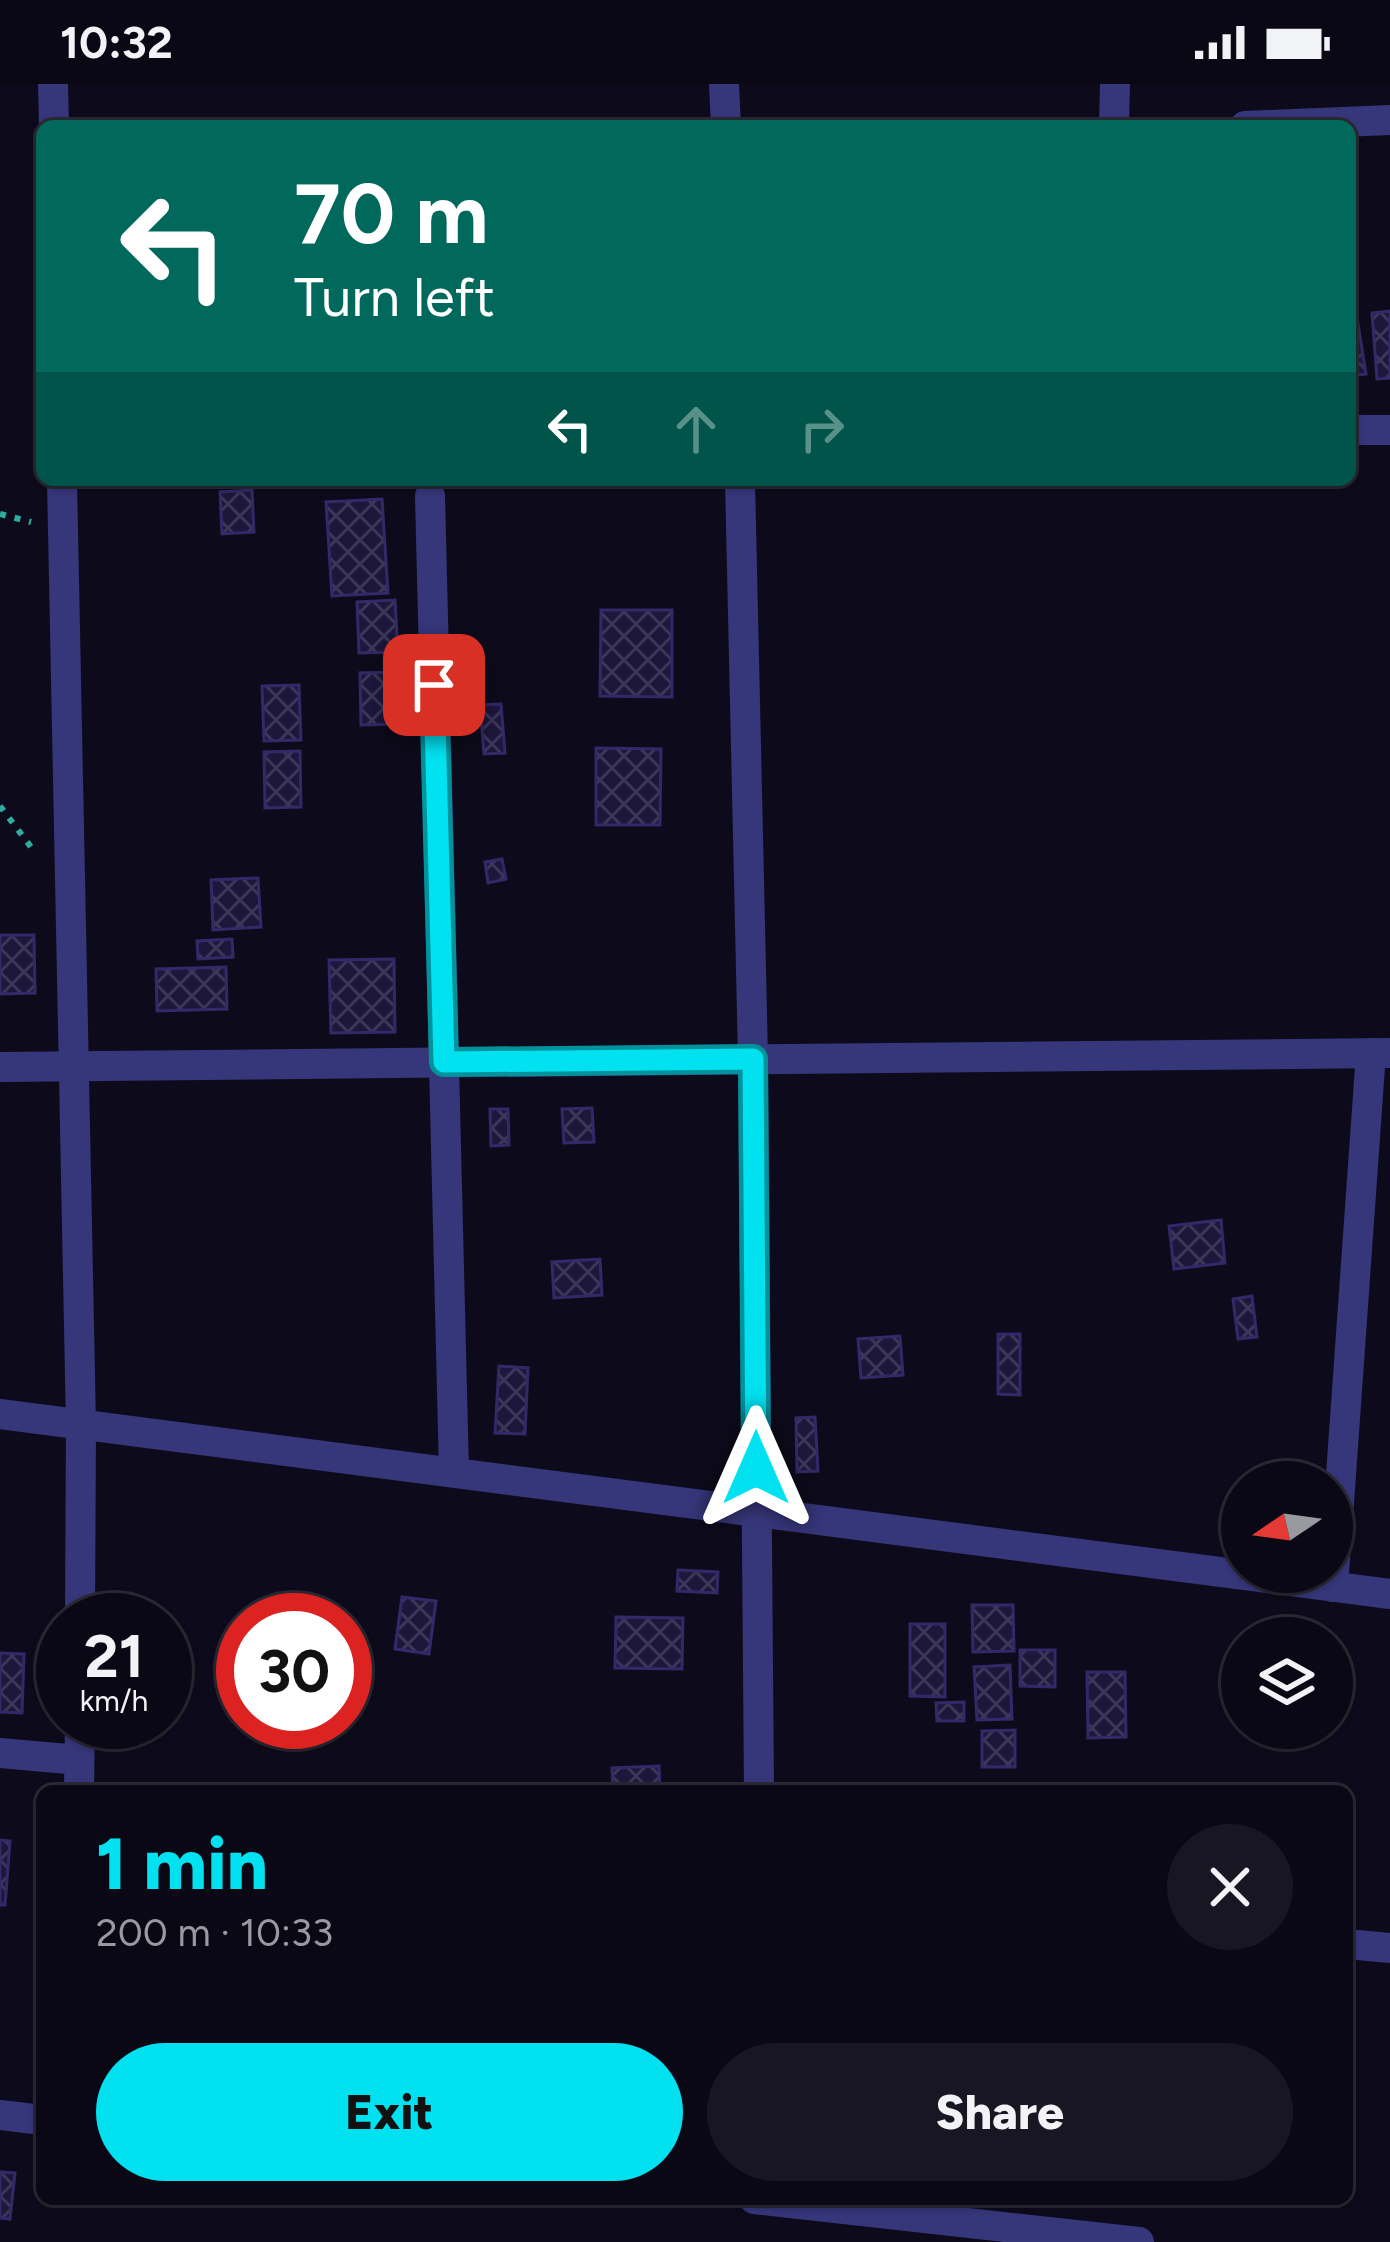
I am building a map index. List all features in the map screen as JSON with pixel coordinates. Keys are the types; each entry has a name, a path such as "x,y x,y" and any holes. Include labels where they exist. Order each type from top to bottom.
{"street":[{"path":"53,84 54,120"},
{"path":"724,84 726,120"},
{"path":"1114,120 1115,84"},
{"path":"1356,121 1390,120"},
{"path":"1356,430 1390,430"},
{"path":"62,486 80,1593"},
{"path":"740,486 753,1059 759,1785"},
{"path":"430,496 454,1472"},
{"path":"0,1066 1381,1053 1345,1461"},
{"path":"0,1414 1221,1573"},
{"path":"1353,1589 1390,1594"},
{"path":"0,1753 79,1776"},
{"path":"1353,1944 1390,1948"},
{"path":"0,2116 36,2119"},
{"path":"812,2205 1139,2242"}],"building":[{"path":"1356,311 1366,374 1356,375"},
{"path":"1390,311 1390,378 1377,379 1372,313"},
{"path":"252,490 254,532 222,534 220,492"},
{"path":"382,499 388,593 332,596 326,502"},
{"path":"395,600 398,652 359,653 357,602"},
{"path":"601,610 672,610 672,697 600,696"},
{"path":"399,672 400,724 361,725 360,673"},
{"path":"299,685 301,740 264,741 262,686"},
{"path":"501,704 505,753 484,754 480,705"},
{"path":"596,748 661,749 660,825 596,825"},
{"path":"300,751 301,807 265,808 264,752"},
{"path":"502,859 506,879 488,883 485,862"},
{"path":"258,878 261,927 213,930 211,880"},
{"path":"0,935 34,935 35,993 0,994"},
{"path":"232,939 233,957 198,959 197,941"},
{"path":"394,959 395,1032 331,1033 329,960"},
{"path":"226,967 227,1009 157,1011 156,969"},
{"path":"592,1108 594,1142 564,1143 562,1109"},
{"path":"490,1109 508,1109 509,1145 491,1146"},
{"path":"1221,1220 1225,1263 1174,1269 1169,1226"},
{"path":"600,1259 602,1295 554,1298 552,1262"},
{"path":"1252,1296 1257,1337 1238,1339 1233,1299"},
{"path":"998,1334 1020,1334 1020,1395 998,1394"},
{"path":"900,1336 903,1375 861,1378 858,1339"},
{"path":"499,1366 528,1368 525,1434 495,1433"},
{"path":"815,1417 818,1471 797,1472 796,1418"},
{"path":"678,1570 718,1572 717,1593 677,1591"},
{"path":"402,1597 436,1601 429,1654 395,1649"},
{"path":"972,1605 1013,1605 1014,1651 973,1652"},
{"path":"616,1617 683,1618 682,1669 615,1668"},
{"path":"910,1624 945,1624 945,1697 910,1696"},
{"path":"1020,1650 1055,1650 1055,1687 1020,1686"},
{"path":"0,1653 24,1654 22,1713 0,1712"},
{"path":"1010,1665 1012,1719 977,1720 974,1667"},
{"path":"1087,1672 1125,1672 1126,1737 1088,1738"},
{"path":"964,1702 964,1721 937,1721 936,1703"},
{"path":"1015,1730 1015,1767 982,1767 982,1731"},
{"path":"659,1766 660,1785 613,1785 612,1768"},
{"path":"0,1840 10,1841 5,1905 0,1905"},
{"path":"0,2172 15,2173 10,2219 0,2218"}],"route":[{"path":"434,685 444,1062 753,1059 756,1468"}]}
